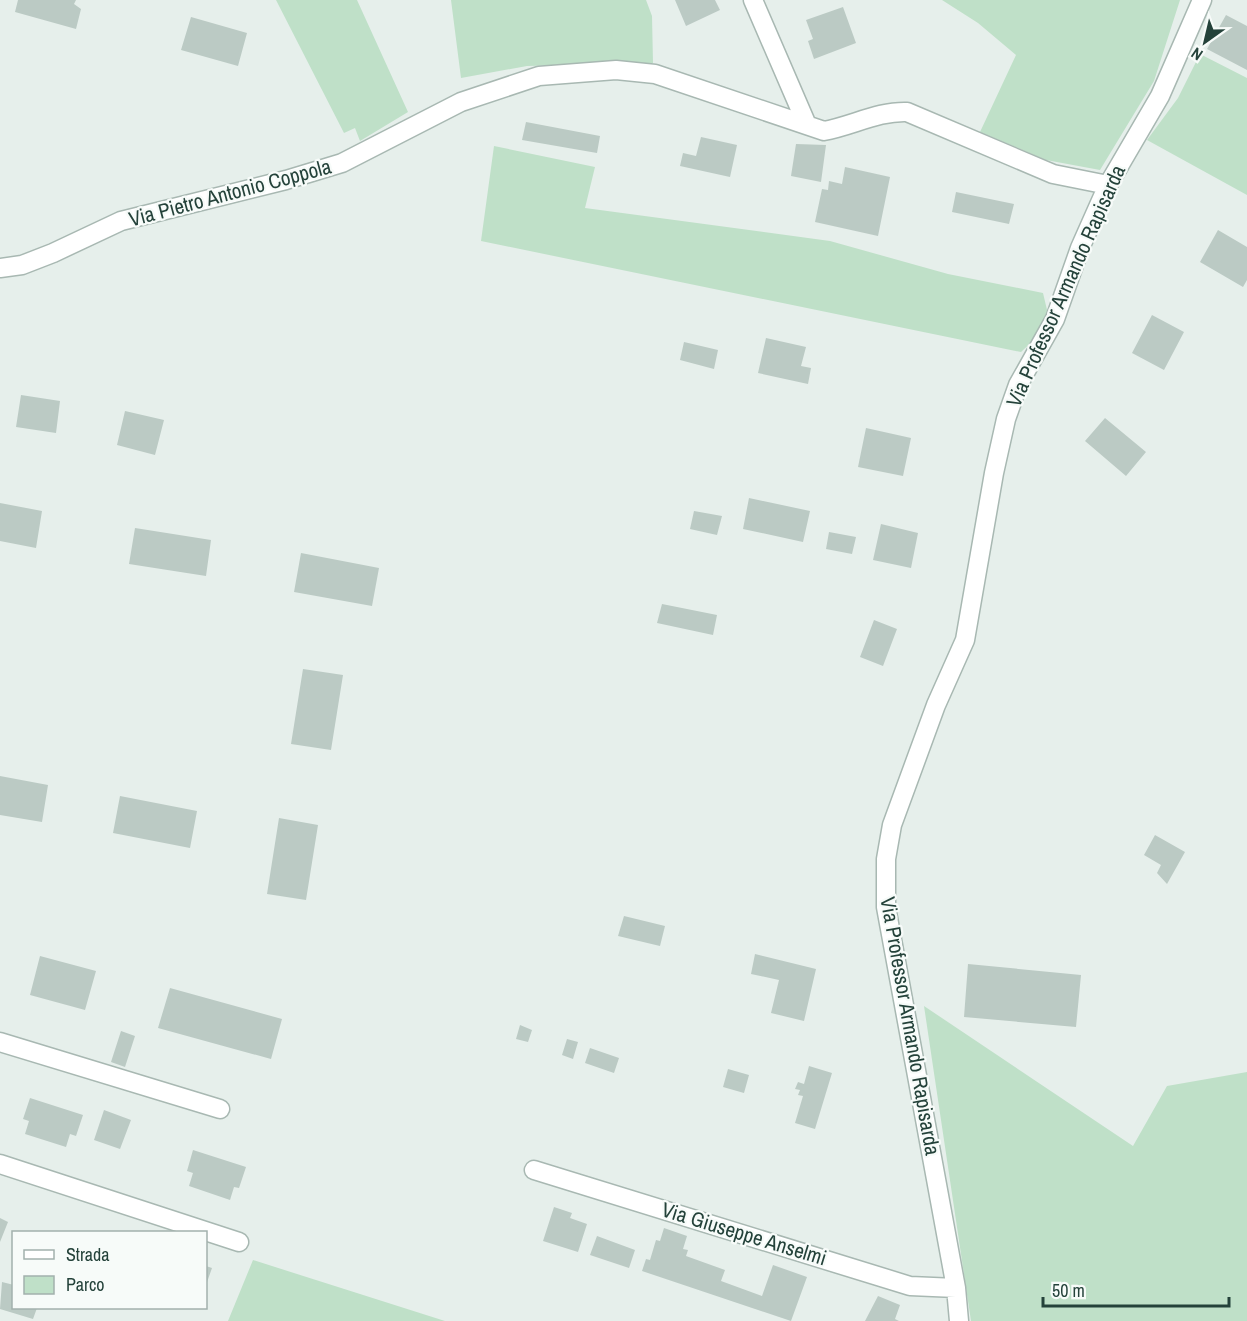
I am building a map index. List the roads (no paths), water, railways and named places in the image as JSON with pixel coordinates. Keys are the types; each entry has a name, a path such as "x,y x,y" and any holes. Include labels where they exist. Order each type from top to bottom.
{"street":[{"path":"753,0 807,125"},
{"name":"Via Professor Armando Rapisarda","path":"959,1321 956,1288 886,907 886,859 892,825 936,705 965,640 994,473 1006,419 1018,385 1055,319 1080,248 1108,185 1160,96 1202,0"},
{"name":"Via Pietro Antonio Coppola","path":"0,268 22,265 53,253 121,220 342,164 461,102 539,76 616,70 655,74 825,131 844,128 890,112 907,112 1053,174 1108,185"},
{"path":"0,1042 220,1109"},
{"path":"0,1164 205,1231"},
{"name":"Via Giuseppe Anselmi","path":"534,1170 910,1286 956,1288"},
{"path":"207,1232 239,1242"}]}
